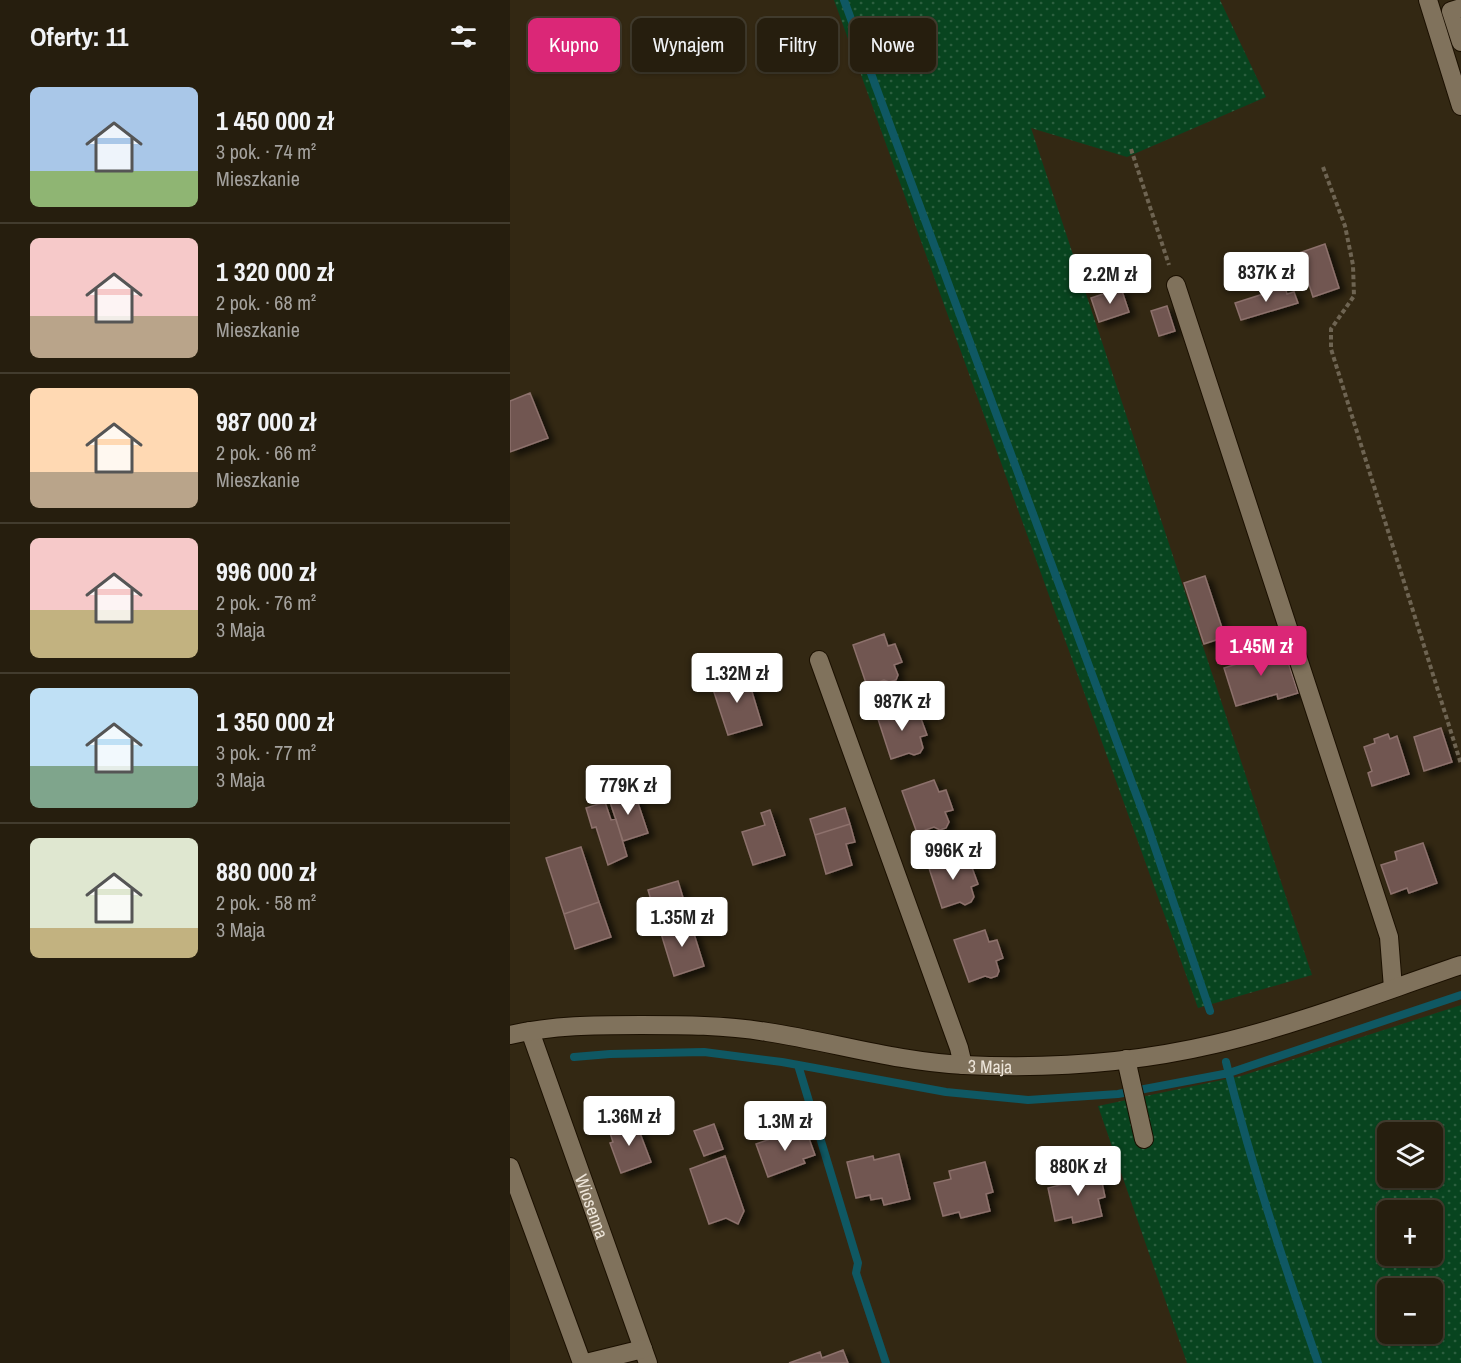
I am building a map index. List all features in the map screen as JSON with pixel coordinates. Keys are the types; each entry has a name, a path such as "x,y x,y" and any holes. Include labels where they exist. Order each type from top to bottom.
{"street":[{"path":"1428,0 1461,106"},
{"path":"1461,8 1451,11 1461,42"},
{"path":"1176,285 1389,937 1393,988"},
{"path":"819,660 955,1037 963,1065"},
{"name":"3 Maja","path":"510,1035 579,1025 692,1024 767,1032 910,1060 963,1065 1088,1063 1215,1044 1273,1028 1461,965"},
{"name":"Wiosenna","path":"530,1031 646,1356 584,1363"},
{"path":"1126,1059 1144,1139"},
{"path":"510,1167 584,1363"}],"path":[{"path":"1131,149 1176,285"},
{"path":"1323,167 1345,226 1353,265 1354,296 1330,329 1330,349 1461,764"}],"green space":[{"path":"834,0 1220,0 1266,97 1127,157 1031,128 1312,975 1198,1008 860,72 936,72 936,18 850,18 850,44"},
{"path":"1461,1005 1461,1363 1187,1363 1098,1106 1241,1076"}],"building":[{"path":"1325,244 1339,288 1313,297 1299,253"},
{"path":"1285,287 1287,294 1294,292 1298,303 1241,320 1235,303"},
{"path":"1121,288 1129,312 1099,322 1091,298"},
{"path":"1167,306 1175,331 1159,336 1151,311"},
{"path":"530,393 548,438 510,452 510,401"},
{"path":"1205,576 1225,637 1204,644 1184,583"},
{"path":"884,634 888,646 895,644 902,662 894,665 898,675 896,680 889,682 884,680 867,686 853,645"},
{"path":"1283,646 1298,693 1278,699 1277,694 1236,706 1224,668 1240,663 1237,653 1247,650 1250,660 1264,655 1263,652"},
{"path":"746,672 762,725 728,735 711,683"},
{"path":"909,705 913,718 920,716 927,735 920,737 923,748 920,753 914,755 909,753 891,759 877,716"},
{"path":"1441,728 1452,762 1424,771 1414,737"},
{"path":"1388,734 1390,739 1397,736 1409,774 1372,786 1368,773 1372,771 1364,747 1375,743 1374,739"},
{"path":"934,780 939,792 946,790 953,810 945,812 949,822 946,828 940,830 934,827 917,833 902,791"},
{"path":"634,791 648,833 623,841 609,799"},
{"path":"605,802 611,820 616,819 627,856 608,865 596,827 592,828 586,808"},
{"path":"845,808 850,824 815,835 810,819"},
{"path":"770,810 785,855 753,865 742,832 765,825 761,813"},
{"path":"850,824 855,842 846,844 852,865 826,874 815,835"},
{"path":"1423,843 1437,883 1409,893 1407,888 1391,894 1381,865 1397,860 1395,852"},
{"path":"581,847 599,902 564,914 546,858"},
{"path":"960,855 964,867 971,865 978,884 971,887 974,897 965,905 960,902 942,908 928,865"},
{"path":"678,881 690,921 660,930 648,890"},
{"path":"599,902 611,937 575,949 564,914"},
{"path":"690,921 704,966 674,976 660,930"},
{"path":"985,930 989,942 997,940 1003,958 996,961 999,971 997,976 991,978 985,976 969,982 954,940"},
{"path":"635,1120 651,1162 621,1173 610,1143 613,1142 609,1130"},
{"path":"714,1124 723,1149 704,1156 694,1131"},
{"path":"806,1130 815,1155 803,1159 805,1163 768,1177 756,1144 793,1131 794,1134"},
{"path":"899,1154 910,1199 884,1205 882,1198 871,1200 870,1195 856,1198 847,1162 873,1156 874,1160"},
{"path":"725,1156 744,1211 738,1224 726,1218 709,1224 690,1169"},
{"path":"985,1162 993,1192 986,1194 990,1211 961,1218 959,1212 943,1216 934,1183 951,1179 949,1171"},
{"path":"1099,1168 1105,1197 1098,1199 1102,1216 1073,1223 1072,1217 1055,1221 1048,1188 1064,1184 1063,1176"},
{"path":"843,1350 848,1363 789,1363 820,1352 822,1358"}],"waterway":[{"path":"844,0 1146,821 1210,1011"},
{"path":"574,1057 704,1052 782,1062 946,1092 1028,1100 1118,1094 1229,1073 1461,995"},
{"path":"1226,1062 1257,1176 1318,1363"},
{"path":"798,1065 858,1263 856,1273 886,1363"}]}
